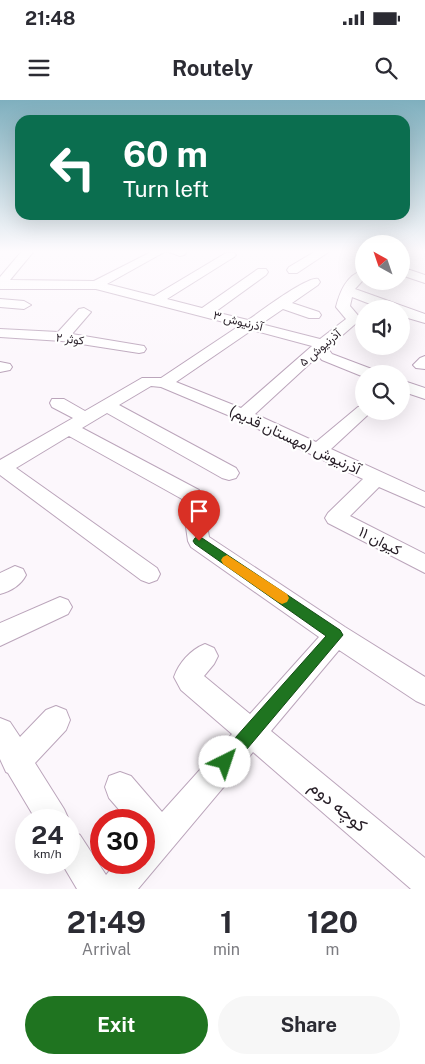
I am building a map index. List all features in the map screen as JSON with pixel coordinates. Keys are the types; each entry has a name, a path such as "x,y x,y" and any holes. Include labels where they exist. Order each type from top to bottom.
{"street":[{"name":"آذرنیوش ۳","path":"107,288 323,344"},
{"path":"156,300 176,288"},
{"path":"205,313 240,288"},
{"path":"149,574 1,468 148,381 164,382 305,288"},
{"path":"349,288 347,291 372,300"},
{"name":"آذرنیوش ۵","path":"243,415 354,319 343,307 347,291"},
{"path":"0,303 24,305"},
{"path":"280,303 314,316"},
{"path":"62,337 84,312"},
{"path":"410,314 425,319"},
{"name":"کوثر ۲","path":"0,333 62,337 139,349"},
{"path":"323,344 321,351 327,357 355,368"},
{"name":"آذرنیوش (مهستان قدیم)","path":"164,382 243,415 425,500"},
{"path":"410,388 425,394"},
{"path":"58,403 77,423 192,495 199,541 336,635 425,692"},
{"path":"106,405 229,473"},
{"path":"318,450 355,418"},
{"name":"کیوان ۱۱","path":"377,477 335,518 425,564"},
{"path":"0,636 60,607"},
{"path":"155,844 336,635"},
{"name":"کوچه دوم","path":"205,656 187,677 250,733 425,878"},
{"path":"16,762 56,720"},
{"path":"0,732 16,762 46,809"},
{"path":"120,787 132,809"},
{"path":"80,864 96,889"},
{"path":"116,889 129,874"}],"slow traffic":[{"path":"227,560 282,598"}],"route":[{"path":"199,541 336,635 225,762"}]}
